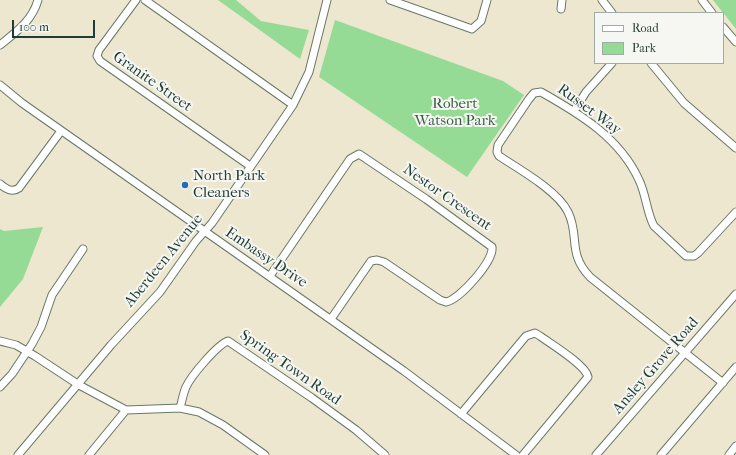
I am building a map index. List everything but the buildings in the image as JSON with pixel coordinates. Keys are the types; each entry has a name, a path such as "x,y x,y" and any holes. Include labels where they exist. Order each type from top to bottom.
{"street":[{"path":"0,45 24,25 33,13 38,0"},
{"name":"Granite Street","path":"136,0 99,50 98,56 100,61 250,166"},
{"path":"145,0 292,105"},
{"name":"Aberdeen Avenue","path":"18,455 79,385 111,345 160,292 205,231 292,105 309,72 327,0"},
{"path":"390,0 408,3 472,29 481,21 487,0"},
{"path":"561,9 562,0"},
{"path":"602,0 611,12"},
{"path":"702,0 711,12"},
{"path":"724,28 736,42"},
{"path":"574,111 586,92 611,64"},
{"path":"652,64 684,103 736,148"},
{"name":"Embassy Drive","path":"0,85 61,131 404,371 516,455"},
{"name":"Russet Way","path":"686,352 590,277 583,269 577,258 571,221 563,204 548,189 499,156 497,152 498,145 505,131 534,93 541,92 574,111 599,129 618,146 640,182 649,209 650,220 654,226 686,256 694,256 698,253 736,212"},
{"path":"0,184 10,190 16,190 19,188 61,131"},
{"name":"Nestor Crescent","path":"270,276 350,159 359,154 426,198 492,247 492,255 485,266 457,297 446,302 440,300 384,262 377,260 371,261 331,319"},
{"path":"0,387 12,374 40,331 52,295 83,249"},
{"name":"Ansley Grove Road","path":"596,455 736,294"},
{"path":"460,414 526,336 535,333 540,336 587,372 588,378 523,455"},
{"path":"0,341 9,343 27,351 79,385 126,410 180,408 199,412 211,417 265,455"},
{"name":"Spring Town Road","path":"180,408 186,386 190,379 214,352 223,343 228,341 312,398 356,430 385,455"},
{"path":"686,352 723,383"},
{"path":"661,455 736,367"},
{"path":"88,455 126,410"},
{"path":"729,455 736,446"}],"green space":[{"path":"218,0 236,0 261,21 309,30 300,59"},
{"path":"713,0 736,0 736,29 724,12"},
{"name":"Robert Watson Park","path":"335,20 503,81 524,95 467,177 319,77"},
{"path":"43,227 23,279 0,307 0,229 4,231"}],"place":[{"name":"North Park Cleaners","path":"185,185"}]}
